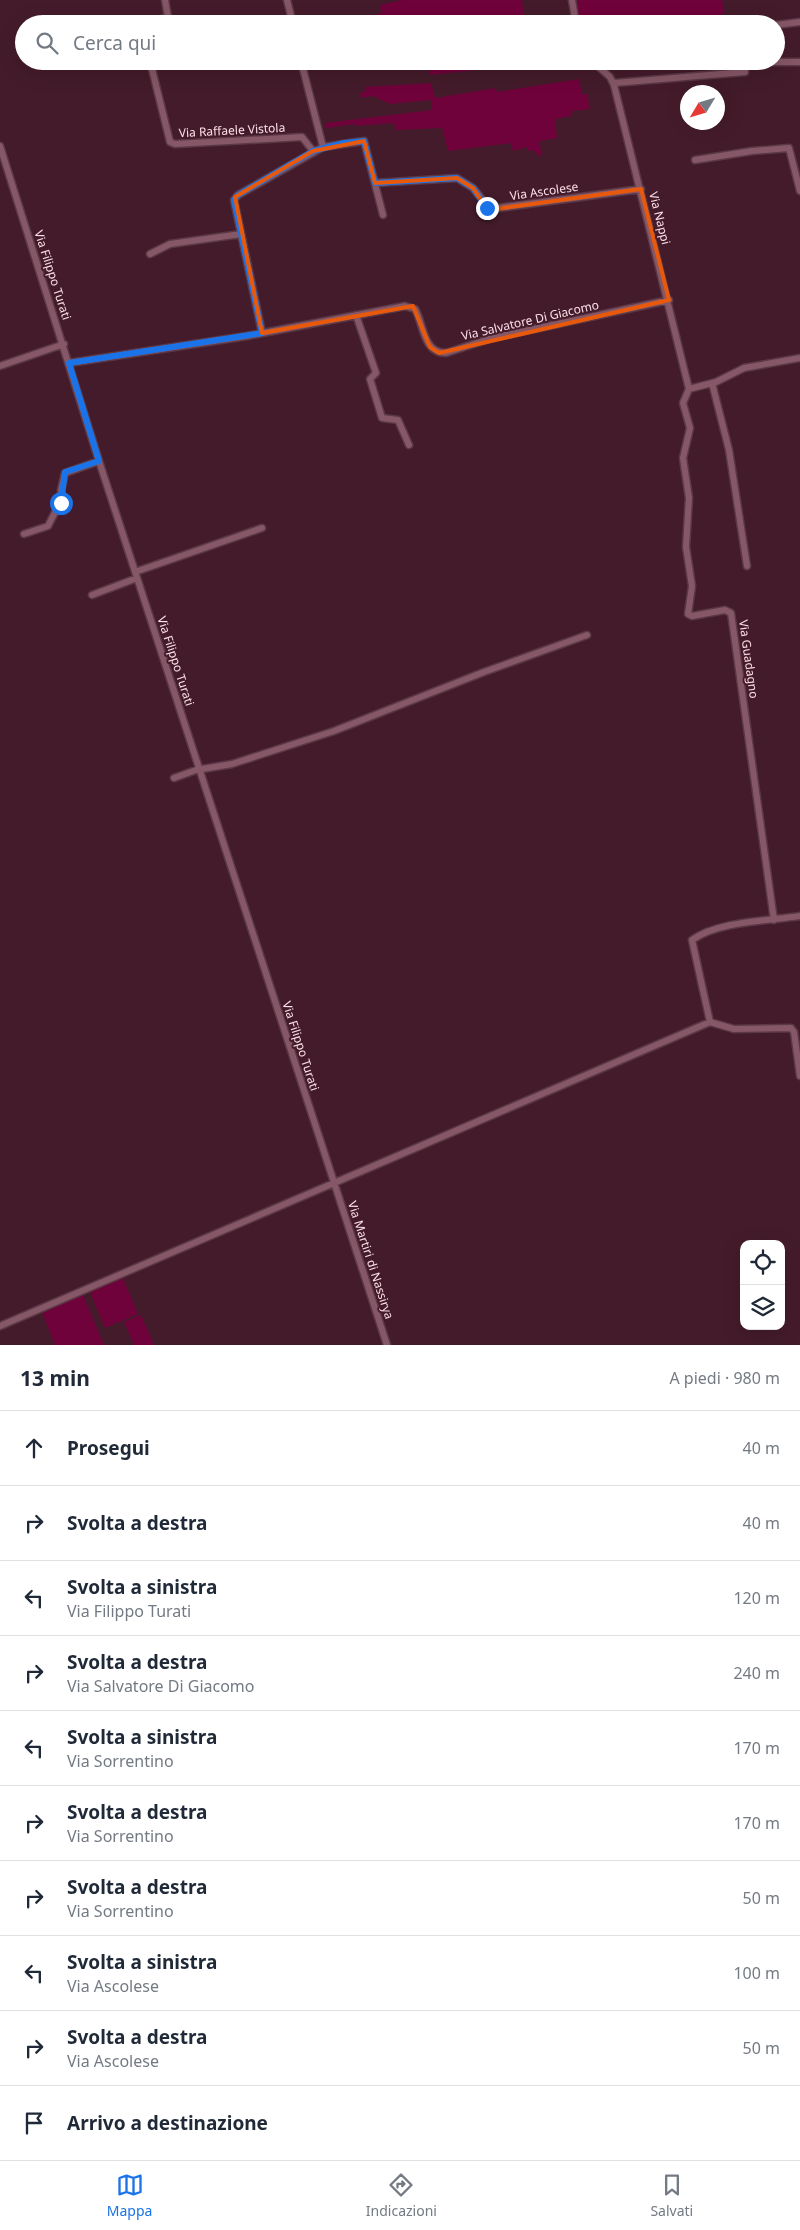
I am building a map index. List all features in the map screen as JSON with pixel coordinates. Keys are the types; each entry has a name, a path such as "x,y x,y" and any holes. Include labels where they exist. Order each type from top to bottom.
{"street":[{"path":"165,0 168,15"},
{"path":"287,0 291,15"},
{"path":"572,0 574,15"},
{"path":"785,24 800,22"},
{"path":"785,62 800,62"},
{"name":"Via Raffaele Vistola","path":"152,70 170,142 175,144 302,138 313,151"},
{"path":"303,70 323,147"},
{"name":"Via Nappi","path":"602,70 614,84 669,300 689,390"},
{"path":"614,84 745,72"},
{"path":"262,333 235,197 313,151 323,147 364,141 383,215"},
{"name":"Via Filippo Turati","path":"0,146 64,344 99,461 334,1183"},
{"path":"694,160 752,151 789,148 800,190"},
{"name":"Via Ascolese","path":"375,183 457,178 473,188 490,209 641,189"},
{"path":"150,254 170,244 241,234"},
{"name":"Via Salvatore Di Giacomo","path":"69,363 262,333 405,306 413,307 430,347 434,351 446,353 492,338 669,300"},
{"path":"356,315 376,373 370,379 382,418 398,420 409,445"},
{"path":"0,366 64,344"},
{"path":"689,390 712,383 744,368 800,358"},
{"path":"712,383 729,450 747,566"},
{"name":"Via Guadagno","path":"689,390 683,403 690,428 683,458 689,498 685,537 692,586 688,614 692,616 725,610 731,614 774,920"},
{"path":"24,534 48,526 62,498 61,490 65,472 99,461"},
{"path":"92,595 136,575 262,528"},
{"path":"174,778 199,770 232,764 334,731 484,672 586,635"},
{"path":"710,1022 692,940 702,933 726,927 800,916"},
{"path":"0,1326 710,1022 734,1029 791,1028 794,1032 800,1076"},
{"name":"Via Martiri di Nassirya","path":"334,1183 387,1345"}],"highlighted area":[{"path":"364,141 375,183 457,178 473,188 488,210 641,189 669,300 439,353 430,347 413,306 262,333 235,197 313,151"}],"shaded area":[{"path":"402,0 522,0 524,15 375,15 381,13 380,5"},
{"path":"577,0 722,0 724,14 717,15 578,15"},
{"path":"430,70 477,70 430,75"},
{"path":"579,79 582,94 588,94 589,109 571,111 571,116 555,119 557,138 539,141 542,156 539,156 533,150 528,151 527,147 513,151 511,143 448,151 442,128 396,130 394,123 356,126 355,124 326,128 325,123 432,110 431,100 390,104 373,96 361,98 360,93 365,92 365,87 431,83 435,98 496,88 497,92"},
{"path":"123,1278 138,1314 105,1328 90,1292"},
{"path":"83,1295 104,1345 55,1345 42,1312"},
{"path":"141,1315 154,1345 134,1345 124,1322"}],"route":[{"path":"61,503 61,490 65,472 99,461 69,363 262,333 234,200 235,197 313,151 323,147 364,141 375,183 457,178 473,188 487,208"}]}
